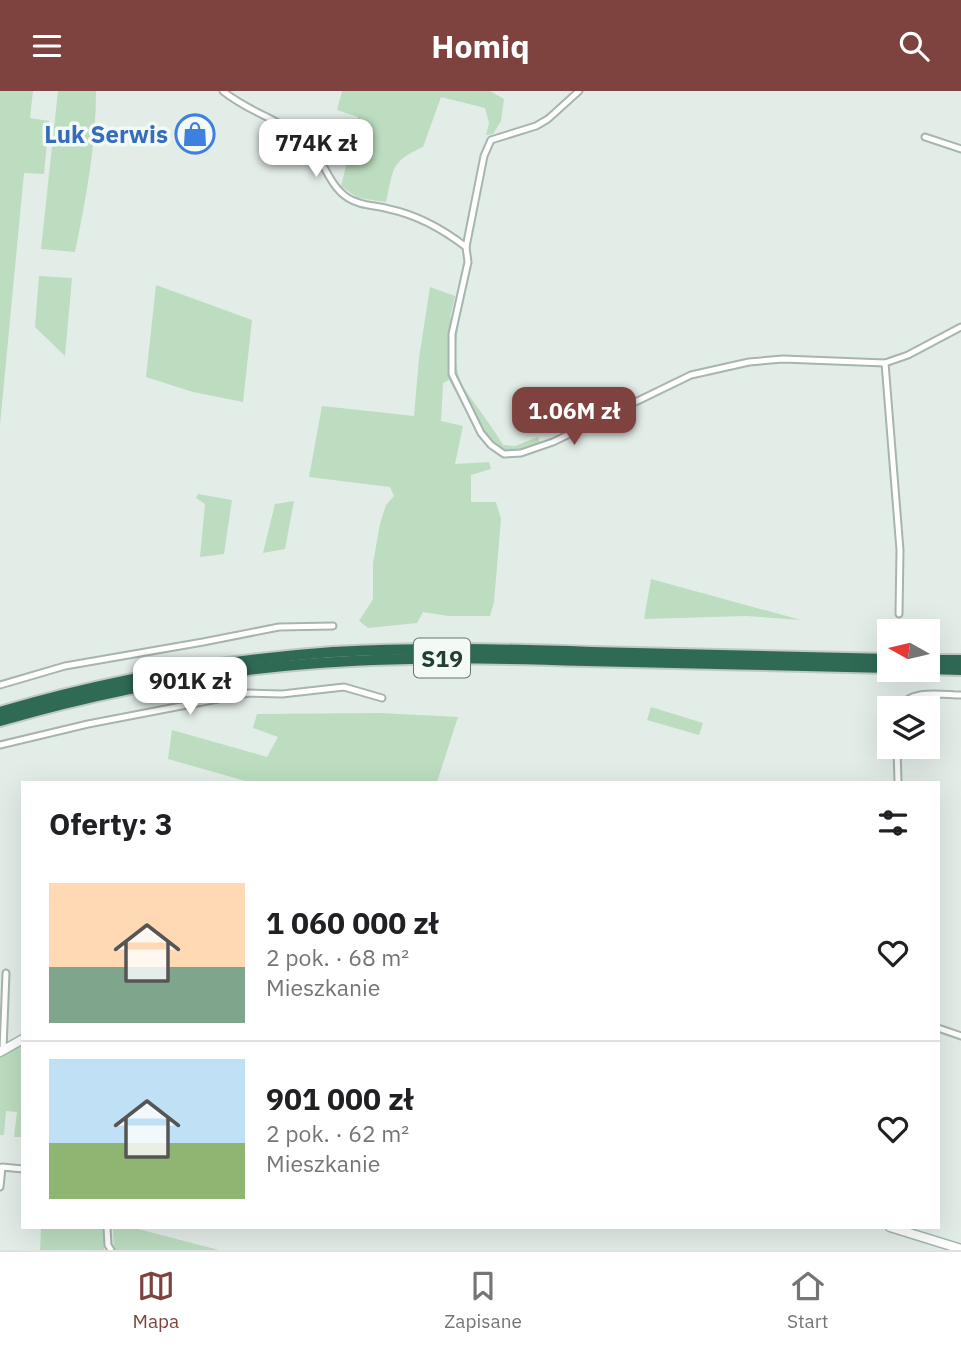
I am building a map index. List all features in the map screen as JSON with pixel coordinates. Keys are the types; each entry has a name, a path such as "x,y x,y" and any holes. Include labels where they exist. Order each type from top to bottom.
{"highway":[{"name":"S19","path":"0,712 74,692 163,673 236,662 340,652 462,649 877,659"},
{"name":"S19","path":"0,721 78,700 164,682 259,668 347,661 487,658 877,668"},
{"path":"940,660 961,660"},
{"path":"940,669 961,670"}],"street":[{"path":"223,91 249,110 304,139 318,156 334,185 349,199 411,215 466,247"},
{"path":"579,91 536,126 491,140 484,156 466,247 468,262 452,334 452,374 477,426 491,445 504,454 515,454 546,445 677,380 729,366 783,359 885,363 908,355 961,327"},
{"path":"925,137 961,149"},
{"path":"885,363 900,550 898,614"},
{"path":"0,685 65,666 279,627 333,626"},
{"path":"0,745 88,724 249,693 282,694 344,687 382,698"},
{"path":"916,696 961,695"},
{"path":"897,759 898,781"},
{"path":"1,1051 6,973"},
{"path":"940,1029 961,1036"},
{"path":"1,1051 21,1040"},
{"path":"0,1187 2,1167 21,1168"},
{"path":"107,1229 111,1250"},
{"path":"896,1229 961,1249"}],"green space":[{"path":"0,91 33,91 30,118 49,121 44,174 24,173 0,425"},
{"path":"58,91 96,91 92,152 75,252 41,249"},
{"path":"342,91 490,91 504,99 501,121 493,134 486,135 489,123 485,108 441,97 423,147 404,157 395,167 386,202 358,198 341,186 358,117 337,110"},
{"path":"39,276 72,278 65,356 35,327"},
{"path":"156,285 252,320 243,402 193,392 146,377"},
{"path":"430,287 455,296 450,318 461,311 456,349 459,378 503,445 515,446 538,437 540,443 519,450 503,451 476,427 449,380 443,383 441,421 463,426 455,464 489,462 491,469 471,475 471,502 496,502 501,519 494,602 490,616 448,616 423,612 417,623 368,628 359,621 373,599 373,563 380,524 386,505 394,496 390,487 309,477 322,406 414,416 419,358"},
{"path":"198,494 232,500 224,554 200,557 205,504 196,498"},
{"path":"294,501 285,549 263,553 275,504"},
{"path":"651,579 801,620 746,616 644,619"},
{"path":"651,707 703,723 699,735 647,720"},
{"path":"380,713 458,717 437,781 245,781 168,759 172,730 267,757 278,737 253,728 257,714"},
{"path":"21,1045 21,1137 14,1137 17,1112 6,1111 4,1135 0,1135 0,1056"},
{"path":"41,1229 105,1229 104,1250 40,1250"},
{"path":"113,1229 138,1229 219,1250 114,1250"}],"place":[{"name":"Luk Serwis","path":"195,134"}]}
